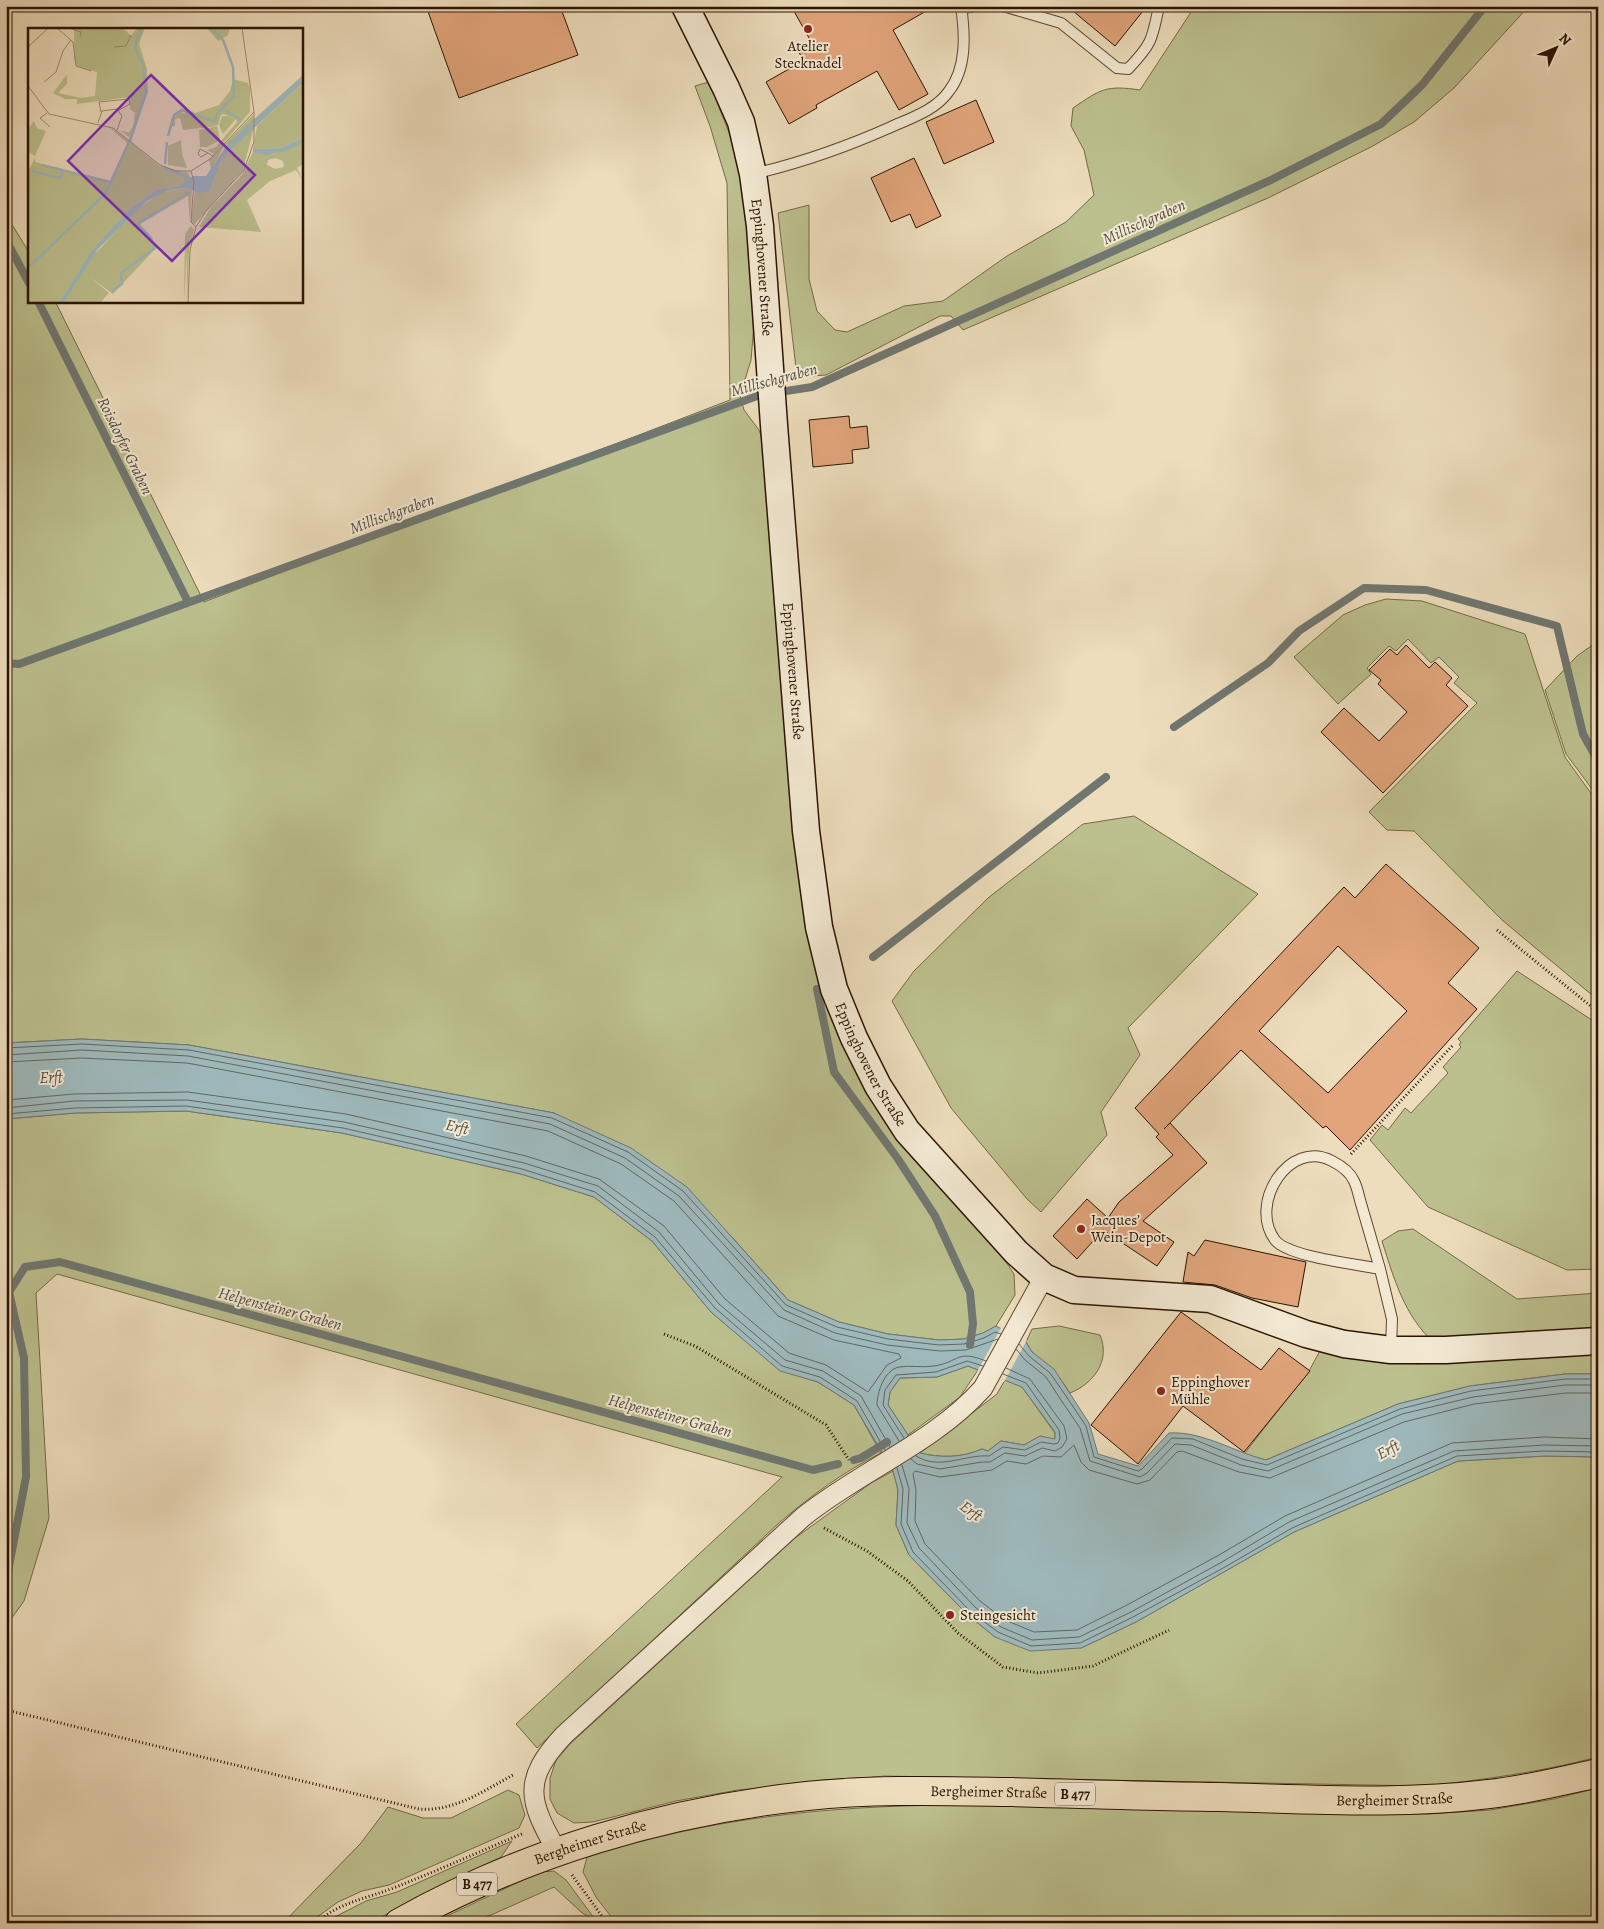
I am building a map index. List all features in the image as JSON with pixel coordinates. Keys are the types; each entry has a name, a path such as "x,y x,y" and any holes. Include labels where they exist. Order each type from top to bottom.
{"main road":[{"name":"Eppinghovener Straße","path":"685,6 737,114 748,147 753,174 760,226 806,831 819,927 834,989 854,1038 878,1086 907,1131 1016,1252 1044,1278"},
{"path":"1044,1278 1074,1290 1210,1299 1306,1334 1344,1344 1391,1350 1446,1350 1598,1341"},
{"name":"Bergheimer Straße","path":"399,1923 488,1879 557,1851 681,1816 809,1796 885,1791 955,1791 1346,1800 1428,1799 1490,1794 1550,1785 1598,1772"}],"street":[{"path":"557,1851 542,1825 534,1802 533,1787 538,1768 549,1751 564,1734 803,1518 859,1478 914,1444 969,1404 983,1388 1044,1278"}],"lane":[{"path":"753,174 791,165 828,153 935,105 949,92 959,72 964,41 961,7 975,6"},
{"path":"1003,6 1061,23 1117,68 1128,69 1148,49 1154,34 1159,6"},
{"path":"1380,1269 1296,1253 1275,1241 1267,1224 1266,1205 1275,1180 1302,1157 1322,1155 1340,1165 1354,1180 1380,1269 1392,1319 1391,1350"}],"path":[{"path":"1497,930 1598,1012"},
{"path":"1340,1165 1453,1045"},
{"path":"664,1334 695,1346 826,1425 859,1478"},
{"path":"803,1518 867,1552 908,1581 958,1633 1003,1667 1038,1673 1093,1666 1169,1630"},
{"path":"6,1710 419,1809 437,1810 451,1807 515,1774 538,1768"},
{"path":"316,1923 341,1906 363,1896 394,1888 542,1825"},
{"path":"557,1851 607,1923"}],"green space":[{"path":"1195,6 1529,6 1454,88 1414,122 1371,147 1268,198 963,330 951,316 940,316 826,375 797,377 778,213 809,205 809,279 817,311 835,330 847,332 904,306 943,301 1007,256 1066,222 1094,195 1084,150 1071,126 1073,108 1090,96 1111,88 1140,90"},
{"path":"709,82 730,135 742,180 755,312 751,360 740,396 744,410 759,430 765,448 775,604 794,826 824,990 1014,1274 1015,1295 996,1326 983,1333 964,1339 939,1340 888,1334 839,1322 788,1300 731,1236 554,1113 189,1045 82,1039 6,1043 6,215 28,250 28,302 55,302 204,602 730,400 727,183 710,126 695,86"},
{"path":"1386,599 1422,601 1525,634 1565,757 1598,803 1598,1000 1502,920 1414,831 1387,830 1369,812 1477,703 1454,683 1459,677 1439,657 1431,663 1408,639 1396,651 1389,646 1367,668 1371,674 1338,704 1294,657 1343,615 1365,605"},
{"path":"1598,641 1598,797 1566,754 1545,690 1577,656"},
{"path":"1134,816 1258,894 1128,1028 1140,1055 1101,1112 1107,1135 1041,1212 1027,1199 951,1108 892,1001 914,971 988,898 1083,824"},
{"path":"1517,971 1598,1024 1598,1269 1567,1270 1428,1207 1370,1140 1382,1125 1388,1130 1405,1108 1411,1113 1448,1073 1443,1067 1461,1047 1459,1045 1461,1042 1458,1039"},
{"path":"186,1111 342,1133 521,1174 594,1197 652,1241 711,1312 780,1370 818,1382 854,1405 881,1453 828,1485 780,1522 537,1748 516,1724 782,1477 57,1274 36,1293 49,1518 24,1601 6,1626 6,1119 75,1113"},
{"path":"1413,1229 1517,1299 1598,1293 1598,1331 1434,1343 1415,1321 1401,1296 1382,1241 1398,1231"},
{"path":"1059,1326 1100,1335 1103,1345 1103,1354 1098,1370 1086,1384 1070,1393 1054,1370 1032,1352 1026,1342 1032,1329"},
{"path":"1322,1347 1417,1364 1598,1354 1598,1374 1565,1374 1470,1386 1398,1404 1266,1460 1244,1454 1309,1371"},
{"path":"968,1366 978,1370 960,1397 908,1435 888,1405 890,1392 900,1378 937,1377"},
{"path":"1005,1380 1022,1387 1055,1433 1055,1440 1040,1436 1024,1445 1001,1441 988,1451 982,1449 959,1456 935,1456 920,1453 997,1394"},
{"path":"1545,1456 1598,1457 1598,1757 1511,1775 1424,1786 884,1776 738,1790 676,1801 593,1822 574,1823 557,1813 550,1799 550,1778 556,1760 571,1743 795,1538 871,1483 893,1471 898,1490 896,1525 909,1555 968,1615 995,1637 1081,1648 1136,1622 1294,1532 1458,1461"},
{"path":"1598,1788 1598,1923 616,1923 596,1897 583,1872 587,1857 677,1833 768,1817 859,1808 953,1805 1429,1814 1490,1810 1554,1799"},
{"path":"508,1790 519,1795 525,1815 519,1828 389,1885 362,1891 338,1902 309,1923 283,1923 361,1843 388,1807 423,1818 451,1818"},
{"path":"512,1841 501,1857 413,1899 371,1923 323,1923 366,1901 397,1892"},
{"path":"554,1871 566,1880 597,1922 581,1912 554,1887 473,1923 432,1923 540,1872"}],"water":[{"name":"Erft","path":"82,1039 189,1045 554,1113 631,1148 687,1187 788,1300 839,1322 888,1334 939,1340 964,1339 983,1333 996,1326 1026,1342 1032,1352 1054,1369 1089,1423 1098,1454 1138,1466 1169,1433 1194,1435 1266,1460 1398,1404 1470,1386 1565,1374 1598,1374 1598,1457 1545,1456 1458,1461 1294,1532 1136,1622 1081,1648 1030,1651 995,1637 968,1615 909,1555 896,1525 898,1490 893,1471 854,1405 818,1382 780,1371 711,1312 652,1241 594,1197 521,1174 342,1133 186,1111 75,1113 6,1119 6,1043","holes":["968,1366 1022,1387 1055,1432 1055,1439 1040,1436 1024,1445 1001,1441 988,1451 982,1449 967,1454 951,1456 928,1455 920,1453 888,1405 890,1392 900,1378 937,1377"]}],"pier":[{"path":"1002,1326 1027,1340 1004,1382 977,1372"}],"building":[{"path":"426,6 560,6 578,55 459,98"},
{"path":"791,6 935,6 893,30 928,94 899,110 877,71 816,105 817,108 789,124 766,82 803,61 799,52 813,45"},
{"path":"1067,6 1147,6 1115,46"},
{"path":"976,100 994,142 944,164 926,122"},
{"path":"914,158 941,216 916,228 910,214 891,222 871,178"},
{"path":"849,416 850,428 867,426 869,448 852,450 853,463 813,467 809,420"},
{"path":"1406,645 1429,668 1435,662 1452,678 1446,685 1468,706 1383,793 1321,732 1344,708 1379,741 1407,712 1378,684 1381,680 1369,670 1390,649 1397,655"},
{"path":"1386,864 1479,948 1448,983 1477,1009 1350,1150 1326,1126 1323,1128 1241,1050 1164,1129 1170,1123 1207,1163 1143,1221 1174,1242 1157,1266 1103,1230 1077,1259 1053,1236 1087,1199 1108,1218 1119,1202 1173,1155 1156,1137 1159,1134 1135,1108 1344,887 1355,898","holes":["1338,946 1407,1011 1328,1093 1259,1031"]},
{"path":"1205,1240 1306,1262 1298,1307 1252,1298 1215,1285 1183,1282 1188,1252 1194,1256"},
{"name":"Eppinghover Mühle","path":"1181,1312 1261,1370 1279,1348 1310,1371 1244,1452 1183,1406 1138,1464 1091,1425"}],"waterway":[{"name":"Millischgraben","path":"6,663 19,664 760,395 812,387 1271,180 1381,124 1422,85 1485,6"},
{"name":"Roisdorfer Graben","path":"6,240 28,281"},
{"name":"Roisdorfer Graben","path":"38,302 188,602"},
{"path":"1174,727 1268,663 1299,631 1364,588 1426,590 1557,626 1583,734 1598,761"},
{"path":"873,957 1106,777"},
{"path":"817,989 834,1072 898,1159 935,1216 970,1292 973,1324 970,1345"},
{"name":"Helpensteiner Graben","path":"6,1582 26,1477 24,1358 9,1292 25,1267 60,1262 813,1470 838,1464"},
{"name":"Helpensteiner Graben","path":"854,1460 861,1458 887,1442"}],"place":[{"name":"Atelier Stecknadel","path":"808,29"},
{"name":"Jacques’ Wein-Depot","path":"1081,1229"},
{"name":"Eppinghover Mühle","path":"1161,1391"},
{"name":"Steingesicht","path":"950,1615"}]}
